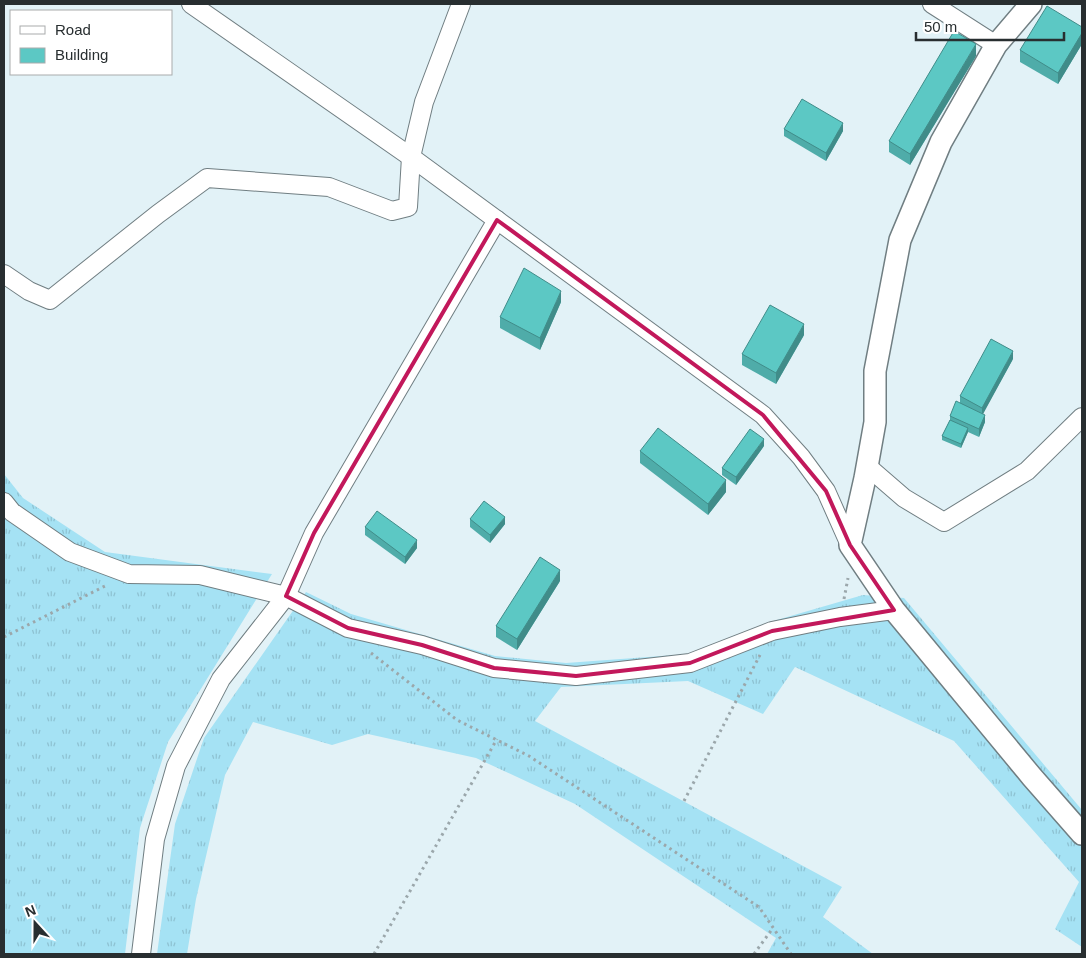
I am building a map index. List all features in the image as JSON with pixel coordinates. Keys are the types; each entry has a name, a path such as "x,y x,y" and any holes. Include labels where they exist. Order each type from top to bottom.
{"street":[{"path":"191,4 411,157 763,415 801,457 826,491 850,545 894,610 1032,777 1082,834"},
{"path":"4,274 29,291 50,300 206,178 329,187 392,211 408,207 411,157 424,102 461,4"},
{"path":"932,4 996,45"},
{"path":"850,545 875,422 875,371 900,240 941,142 996,45 1031,4"},
{"path":"141,954 155,840 176,766 221,679 286,596 314,533 497,220"},
{"path":"867,466 904,498 944,522 1027,470 1082,417"},
{"path":"4,502 12,512 70,552 130,574 200,575 286,596 348,628 422,645 494,668 576,676 690,663 772,631 840,617 894,610"}],"path":[{"path":"840,617 847,587 850,545"},
{"path":"4,637 130,574"},
{"path":"348,628 367,650 457,720 529,756 759,907 791,954"},
{"path":"684,801 772,631"},
{"path":"374,954 496,739"},
{"path":"754,954 773,928"}],"highlighted area":[{"path":"497,220 763,415 826,491 850,545 894,610 772,631 690,663 576,676 494,668 422,645 348,628 286,596 314,533"}],"green space":[{"path":"4,474 23,498 105,552 272,574 168,742 140,828 125,954 4,954"},
{"path":"306,592 351,614 495,656 566,663 689,654 770,622 863,595 904,598 1082,810 1082,947 1055,929 1079,882 954,741 795,667 763,714 688,681 561,687 535,721 842,887 823,917 873,954 767,954 776,938 575,804 476,758 368,734 332,745 253,722 225,775 196,899 187,954 157,954 175,824 204,738"}],"building":[{"path":"1047,6 1082,27 1082,33 1058,73 1020,50"},
{"path":"954,31 976,44 910,154 889,141"},
{"path":"802,99 843,123 826,153 784,129"},
{"path":"524,268 561,291 540,338 500,317"},
{"path":"770,305 804,324 776,373 742,354"},
{"path":"991,339 1013,351 982,408 960,396"},
{"path":"956,401 985,415 979,429 950,416"},
{"path":"950,420 968,428 961,444 942,436"},
{"path":"658,428 726,480 708,504 640,451"},
{"path":"750,429 764,439 736,477 722,468"},
{"path":"484,501 505,517 490,535 470,519"},
{"path":"377,511 417,540 405,557 365,527"},
{"path":"540,557 560,570 517,639 496,626"}]}
